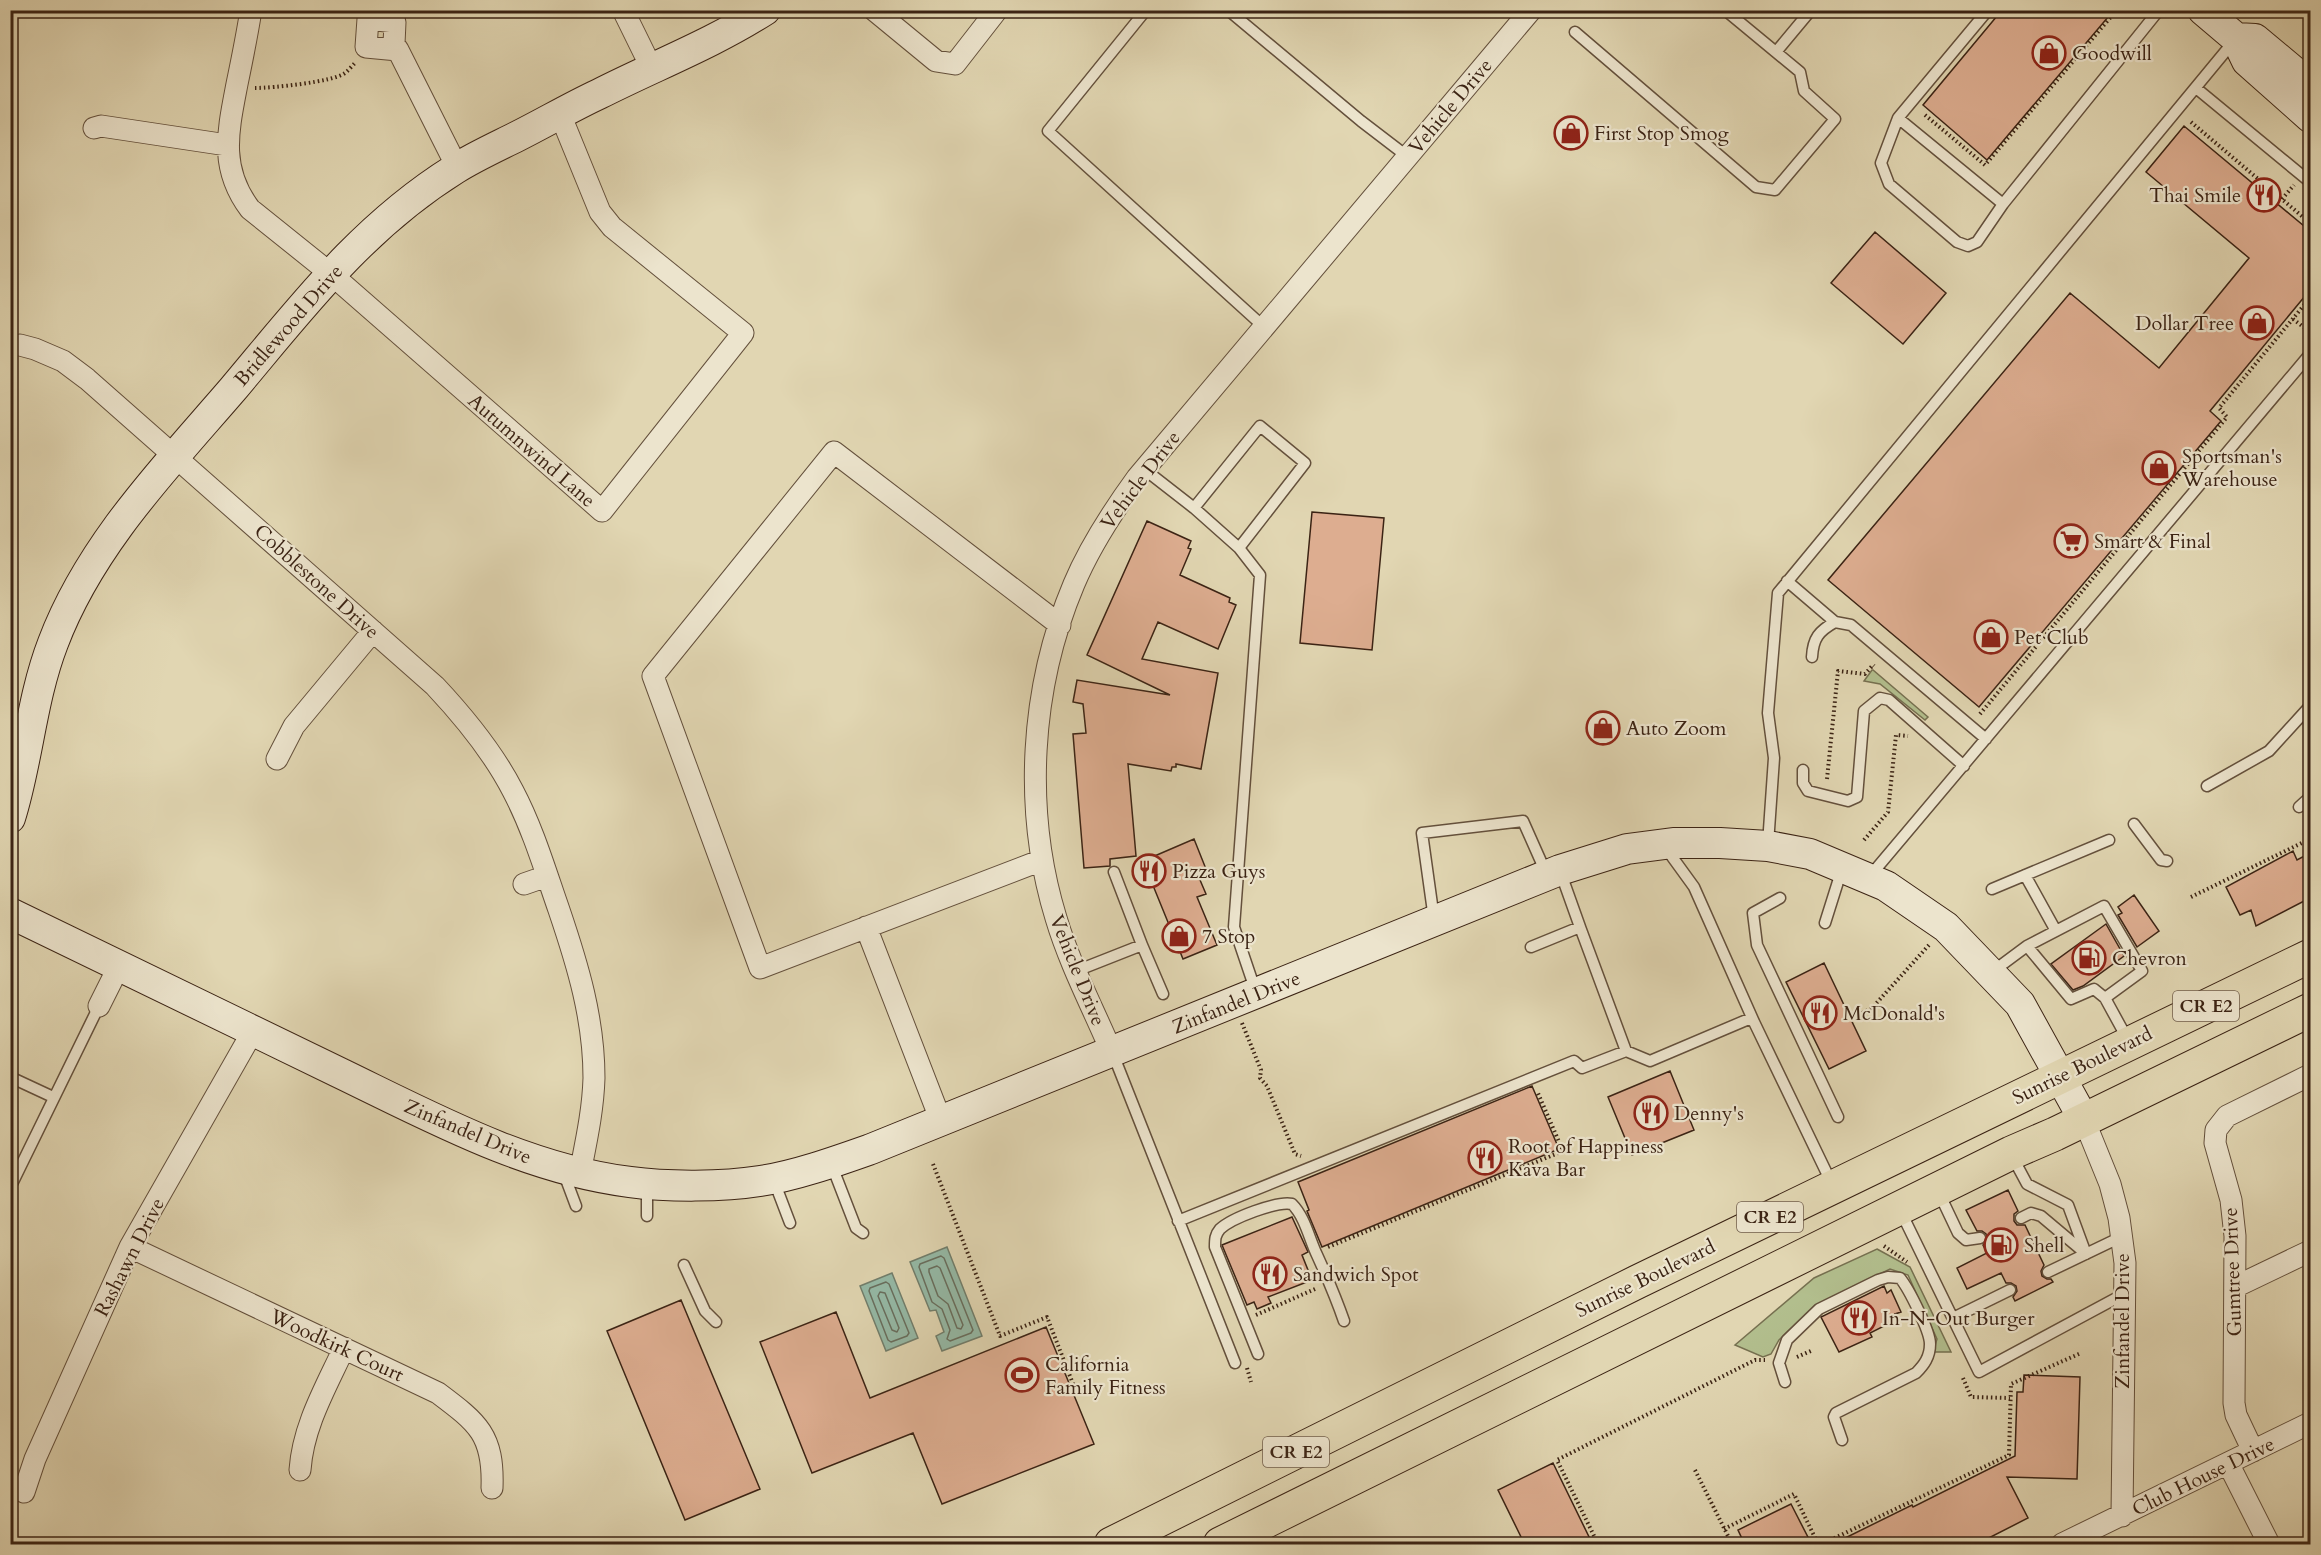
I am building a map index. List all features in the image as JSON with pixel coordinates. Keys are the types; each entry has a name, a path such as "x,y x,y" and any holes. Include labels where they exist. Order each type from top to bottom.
{"main road":[{"name":"Sunrise Boulevard","path":"1112,1545 1637,1282 2310,956"},
{"name":"CR E2","path":"1220,1545 2011,1153 2310,1010"}],"street":[{"name":"Autumnwind Lane","path":"251,10 227,145 235,187 249,209 331,274 602,511 743,333 612,227 600,212 560,114"},
{"path":"623,10 652,69"},
{"name":"Bridlewood Drive","path":"10,818 18,794 39,684 53,643 82,580 105,542 176,455 331,274 384,220 457,167 560,114 726,34 765,10"},
{"path":"874,10 936,61 955,64 997,10"},
{"name":"Vehicle Drive","path":"1112,1053 1055,917 1038,835 1035,785 1037,735 1044,686 1060,625 1074,584 1096,539 1117,505 1144,469 1531,10"},
{"path":"2203,10 2236,38 2247,60 2310,117"},
{"path":"398,50 366,47 368,19 395,22 394,44 398,50 457,167"},
{"path":"2236,38 2254,39 2310,85"},
{"path":"94,128 100,126 227,145"},
{"name":"Cobblestone Drive","path":"20,345 63,361 176,455 435,686 465,718 491,753 513,791 531,831 579,968 588,1004 594,1079 591,1117 570,1170"},
{"path":"1042,860 760,968 654,676 834,452 1060,625"},
{"path":"278,759 294,726 373,631"},
{"name":"Zinfandel Drive","path":"10,913 422,1113 519,1156 570,1170 646,1183 681,1185 760,1181 831,1163 1112,1053 1553,872 1626,849 1664,844 1720,843 1768,846 1810,854 1886,886 1946,927 2020,1004 2084,1120 2110,1184 2125,1263 2121,1432 2122,1516"},
{"path":"524,884 547,876"},
{"path":"866,927 941,1121"},
{"path":"99,1006 119,966"},
{"name":"Rashawn Drive","path":"24,1492 35,1459 130,1247 253,1031"},
{"name":"Gumtree Drive","path":"2253,1451 2236,1415 2234,1403 2235,1236 2231,1200 2215,1143 2216,1130 2227,1116 2310,1075"},
{"name":"Woodkirk Court","path":"130,1247 438,1393 464,1413 480,1430 493,1463 492,1488"},
{"path":"2235,1287 2310,1251"},
{"path":"300,1470 308,1427 344,1348"},
{"name":"Club House Drive","path":"2062,1545 2310,1423"},
{"path":"2228,1463 2270,1545"}],"lane":[{"path":"1146,10 1048,131 1264,327"},
{"path":"1228,10 1408,157"},
{"path":"1575,32 1756,187 1775,190 1835,119 1804,91 1800,72 1725,10"},
{"path":"1776,52 1811,10"},
{"path":"1988,10 1898,118 1881,163 1889,184 1957,242 1968,246 1977,242 2003,204 2159,10"},
{"path":"1768,846 1774,758 1768,713 1778,593 2236,38"},
{"path":"2196,88 2310,182"},
{"path":"1898,118 2003,204"},
{"path":"1825,922 1855,873 1964,766 2310,354"},
{"path":"1194,508 1260,426 1305,464 1239,548"},
{"path":"1144,469 1194,508 1239,548 1260,575 1234,927 1257,993"},
{"path":"1787,581 1834,622 1851,625 1986,739"},
{"path":"1812,657 1813,648 1821,630 1834,622"},
{"path":"1803,770 1803,783 1808,791 1848,801 1857,797 1864,711 1880,698 1890,700 1964,766"},
{"path":"2207,786 2268,751 2310,706"},
{"path":"2299,807 2310,797"},
{"path":"1434,921 1422,833 1524,821 1553,872 1580,927 1626,1052"},
{"path":"2134,824 2161,861 2167,861"},
{"path":"1992,889 2109,840"},
{"path":"1664,844 1694,887 1754,1022 1833,1186"},
{"path":"1114,872 1163,994"},
{"path":"2025,875 2056,931"},
{"path":"1780,898 1753,913 1757,945 1838,1117"},
{"path":"1991,972 2027,946 2104,906 2142,971 2105,998"},
{"path":"1531,947 1580,927"},
{"path":"1076,971 1142,945"},
{"path":"2027,946 2071,999 2094,989 2105,998 2129,1042"},
{"path":"10,1188 99,1006"},
{"path":"1178,1221 1574,1061 1582,1068 1626,1052 1650,1061 1749,1019 1754,1022"},
{"path":"1112,1053 1178,1221 1240,1361"},
{"path":"10,1077 53,1097"},
{"path":"2011,1153 2026,1184 2068,1205 2086,1254"},
{"path":"831,1163 856,1228 863,1233"},
{"path":"570,1170 576,1206"},
{"path":"773,1178 790,1222"},
{"path":"646,1183 647,1216"},
{"path":"1938,1190 1958,1233 1966,1240 1980,1238"},
{"path":"1258,1354 1215,1247 1215,1236 1221,1228 1232,1221 1278,1203 1292,1204 1299,1211 1344,1321"},
{"path":"1899,1209 1978,1372 2124,1294"},
{"path":"2021,1218 2031,1213 2041,1216 2086,1254"},
{"path":"2048,1272 2121,1237"},
{"path":"684,1266 705,1311 716,1322"},
{"path":"1785,1382 1779,1363 1787,1340 1820,1310 1878,1280 1888,1277 1900,1278 1906,1286 1930,1342 1925,1363 1916,1373 1836,1413 1834,1417 1842,1440"},
{"path":"1953,1318 2010,1290"}],"path":[{"path":"1925,115 1985,165 2108,21 2115,12 2114,10"},
{"path":"237,84 254,88 274,88 344,74 354,65 366,47"},
{"path":"2192,122 2310,223"},
{"path":"1970,725 2227,417 2219,408 2310,298"},
{"path":"2293,319 2310,332"},
{"path":"1827,779 1838,671 1865,674 1873,665 1881,672"},
{"path":"1864,840 1888,812 1896,735 1915,736 1922,729"},
{"path":"2191,897 2310,839"},
{"path":"1854,1017 1872,1008 1929,945"},
{"path":"1242,1023 1261,1070 1260,1078 1267,1086 1295,1154 1322,1162"},
{"path":"1244,1321 1321,1286 1316,1274 1328,1263 1322,1249 1563,1151 1538,1091 1527,1095"},
{"path":"933,1164 1000,1336 1047,1317 1075,1389 1072,1391"},
{"path":"1598,1545 1557,1460 1755,1360 1793,1359 1813,1350"},
{"path":"1724,1529 1794,1494 1820,1545 2009,1455 2011,1384 2081,1353"},
{"path":"1240,1361 1251,1382"},
{"path":"1695,1470 1732,1545"}],"shaded area":[{"path":"1872,670 1928,717 1925,720 1880,684 1864,681"},
{"path":"1877,1249 1910,1267 1951,1352 1933,1352 1937,1339 1908,1275 1890,1269 1816,1305 1779,1340 1771,1354 1763,1357 1735,1345 1814,1278"}],"water":[{"path":"947,1247 982,1336 942,1351 936,1336 944,1332 936,1310 930,1311 910,1262"},
{"path":"892,1273 918,1338 886,1351 860,1286"}],"building":[{"path":"2002,10 2114,10 1987,160 1923,105"},
{"path":"2184,126 2310,231 2310,290 2210,411 2221,421 1979,707 1828,580 2070,293 2159,368 2249,258 2146,172"},
{"path":"1875,232 1946,293 1903,344 1831,283"},
{"path":"1312,512 1384,518 1372,650 1300,643"},
{"path":"1147,521 1191,541 1188,548 1191,549 1180,575 1230,598 1229,602 1236,605 1218,649 1158,622 1142,659 1218,673 1201,769 1176,764 1171,771 1128,764 1136,856 1110,859 1110,866 1084,868 1073,734 1086,733 1083,704 1073,702 1077,680 1170,695 1087,655"},
{"path":"1194,839 1206,869 1197,873 1206,894 1197,897 1217,945 1183,959 1143,861"},
{"path":"2293,851 2297,860 2310,853 2310,898 2256,926 2251,910 2240,915 2226,887"},
{"path":"2134,895 2159,931 2137,947 2118,915 2122,913 2118,907"},
{"path":"2106,924 2124,956 2083,986 2073,990 2051,964"},
{"path":"1824,963 1866,1051 1829,1069 1786,982"},
{"name":"Denny's","path":"1670,1071 1694,1130 1632,1155 1608,1097"},
{"path":"1532,1086 1559,1149 1322,1247 1298,1182"},
{"path":"2008,1190 2018,1211 2014,1214 2014,1221 2017,1225 2025,1225 2044,1265 2041,1271 2042,1276 2053,1282 2015,1301 2013,1297 2017,1291 2016,1286 2006,1283 2001,1273 1967,1289 1957,1268 1987,1253 1983,1245 1987,1240 1986,1234 1977,1231 1966,1210"},
{"path":"1292,1217 1308,1252 1302,1255 1312,1280 1268,1297 1271,1303 1257,1309 1254,1302 1247,1305 1222,1245"},
{"name":"In-N-Out Burger","path":"1884,1286 1887,1293 1891,1290 1901,1312 1895,1314 1898,1319 1870,1333 1872,1337 1839,1352 1821,1317"},
{"path":"681,1300 760,1489 685,1520 607,1331"},
{"path":"836,1312 870,1398 1046,1327 1094,1444 942,1504 913,1433 812,1473 760,1342"},
{"path":"2024,1375 2080,1377 2077,1479 2007,1477 2028,1518 1975,1545 1831,1545 2015,1456 2017,1392 2023,1392"},
{"path":"1553,1463 1593,1545 1525,1545 1498,1490"},
{"path":"1791,1504 1812,1545 1745,1545 1738,1530"}],"place":[{"name":"Goodwill","path":"2049,53"},
{"name":"First Stop Smog","path":"1571,133"},
{"name":"Thai Smile","path":"2264,195"},
{"name":"Dollar Tree","path":"2257,323"},
{"name":"Sportsman's Warehouse","path":"2159,468"},
{"name":"Smart & Final","path":"2071,541"},
{"name":"Pet Club","path":"1991,637"},
{"name":"Auto Zoom","path":"1603,728"},
{"name":"Pizza Guys","path":"1149,871"},
{"name":"7 Stop","path":"1179,936"},
{"name":"Chevron","path":"2089,958"},
{"name":"McDonald's","path":"1820,1013"},
{"name":"Denny's","path":"1651,1113"},
{"name":"Root of Happiness Kava Bar","path":"1485,1158"},
{"name":"Shell","path":"2001,1245"},
{"name":"Sandwich Spot","path":"1270,1274"},
{"name":"In-N-Out Burger","path":"1859,1318"},
{"name":"California Family Fitness","path":"1022,1375"}]}
